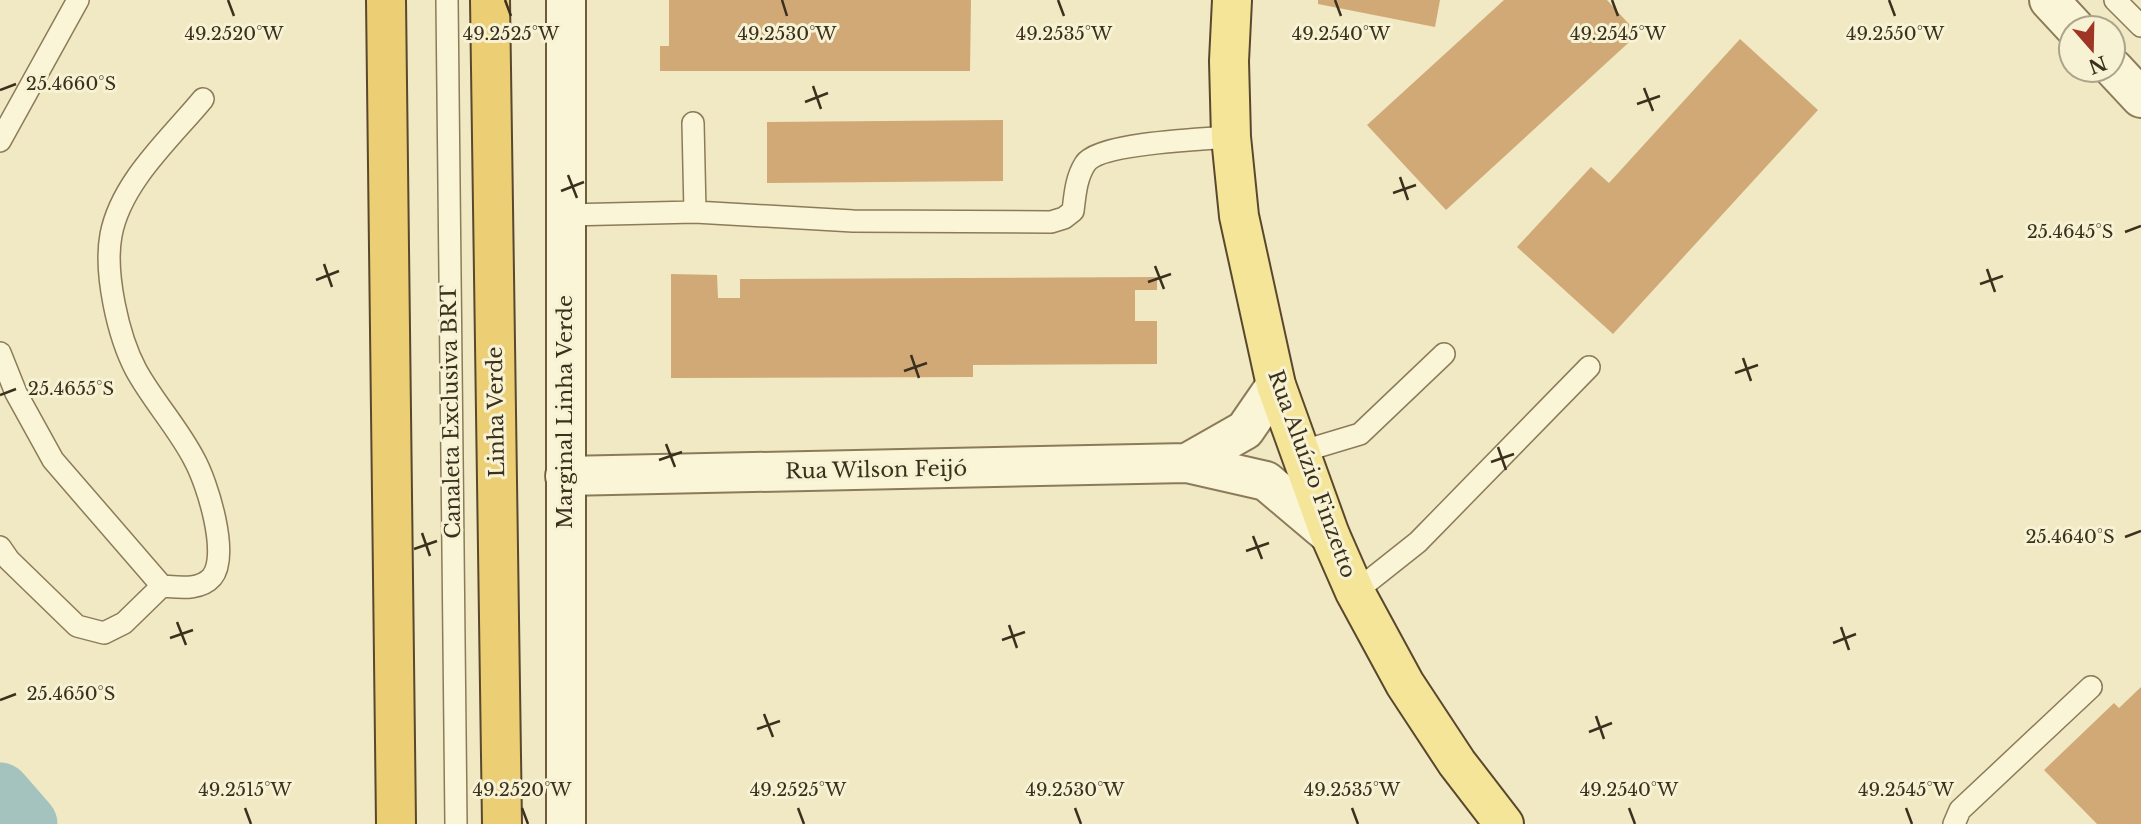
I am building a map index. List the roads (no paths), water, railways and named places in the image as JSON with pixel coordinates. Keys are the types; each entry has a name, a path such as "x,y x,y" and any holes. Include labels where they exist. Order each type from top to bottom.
{"highway":[{"path":"386,0 396,824"},
{"name":"Linha Verde","path":"489,0 502,824"}],"main road":[{"name":"Rua Aluízio Finzetto","path":"1232,0 1228,61 1231,137 1239,216 1276,385 1330,535 1355,592 1405,684 1457,763 1504,824"}],"street":[{"name":"Marginal Linha Verde","path":"566,0 566,824"},
{"path":"2049,0 2062,14"},
{"path":"2127,83 2141,98"},
{"name":"Rua Wilson Feijó","path":"1187,463 1245,430 1276,385"},
{"name":"Rua Wilson Feijó","path":"565,476 1187,463 1266,481 1330,535"}],"lane":[{"path":"0,141 78,0"},
{"name":"Canaleta Exclusiva BRT","path":"447,0 456,824"},
{"path":"2115,0 2141,26"},
{"path":"0,353 16,393 53,460 162,586 189,589 211,578 219,561 217,537 205,482 194,458 136,370 123,336 111,283 111,235 130,187 203,99"},
{"path":"693,123 695,212"},
{"path":"566,215 695,212 853,221 1051,222 1064,218 1073,211 1077,181 1086,162 1105,150 1231,137"},
{"path":"1300,452 1360,434 1444,354"},
{"path":"1355,592 1418,542 1589,367"},
{"path":"0,547 9,560 77,626 104,634 124,622 162,586"},
{"path":"1954,824 1960,810 2091,687"}],"waterway":[{"path":"0,793 27,824"}]}
